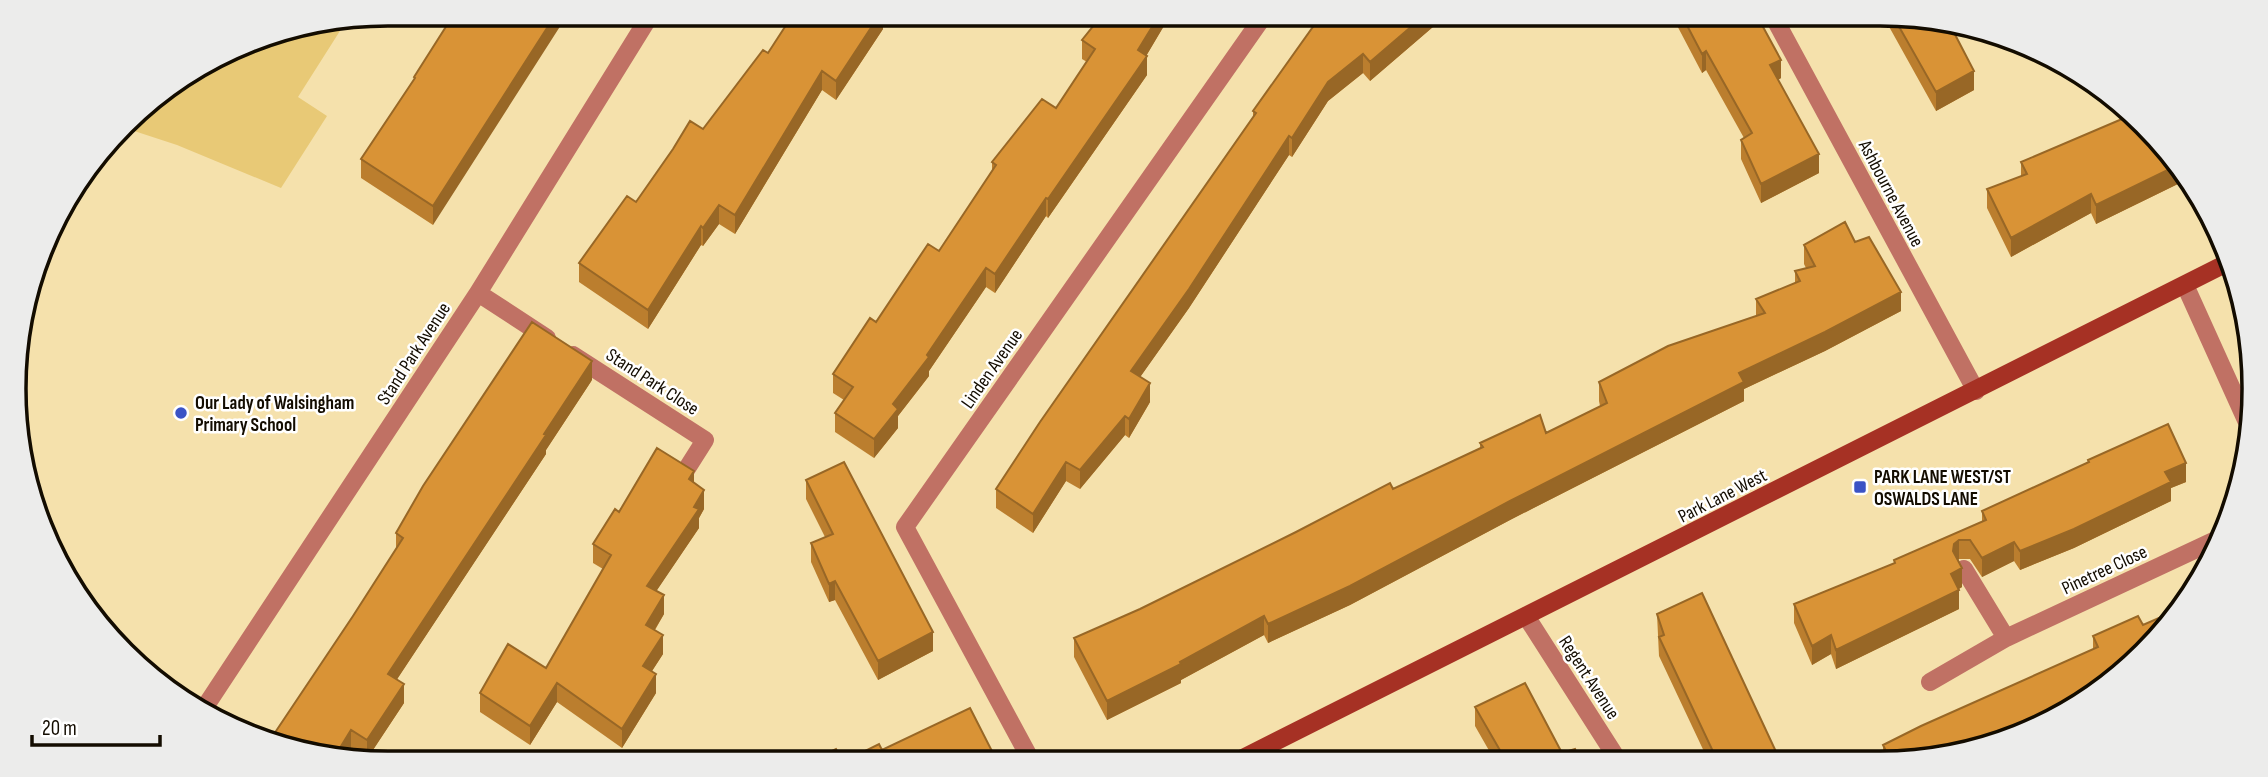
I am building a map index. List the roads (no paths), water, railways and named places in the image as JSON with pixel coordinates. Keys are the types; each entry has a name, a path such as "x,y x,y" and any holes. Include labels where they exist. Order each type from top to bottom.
{"street":[{"name":"Stand Park Avenue","path":"208,702 478,293 644,26"},
{"name":"Linden Avenue","path":"1026,751 905,527 1257,26"},
{"name":"Ashbourne Avenue","path":"1778,26 1976,391"},
{"name":"Park Lane West","path":"1257,751 2221,266"},
{"path":"2185,285 2241,409"},
{"name":"Stand Park Close","path":"478,293 705,440 686,470"},
{"name":"Pinetree Close","path":"1930,682 2006,638 2206,545"},
{"path":"1964,569 2006,638"},
{"name":"Regent Avenue","path":"1526,616 1612,751"}],"place":[{"name":"Our Lady of Walsingham Primary School","path":"181,413"},
{"name":"PARK LANE WEST/ST OSWALDS LANE","path":"1860,487"}]}
